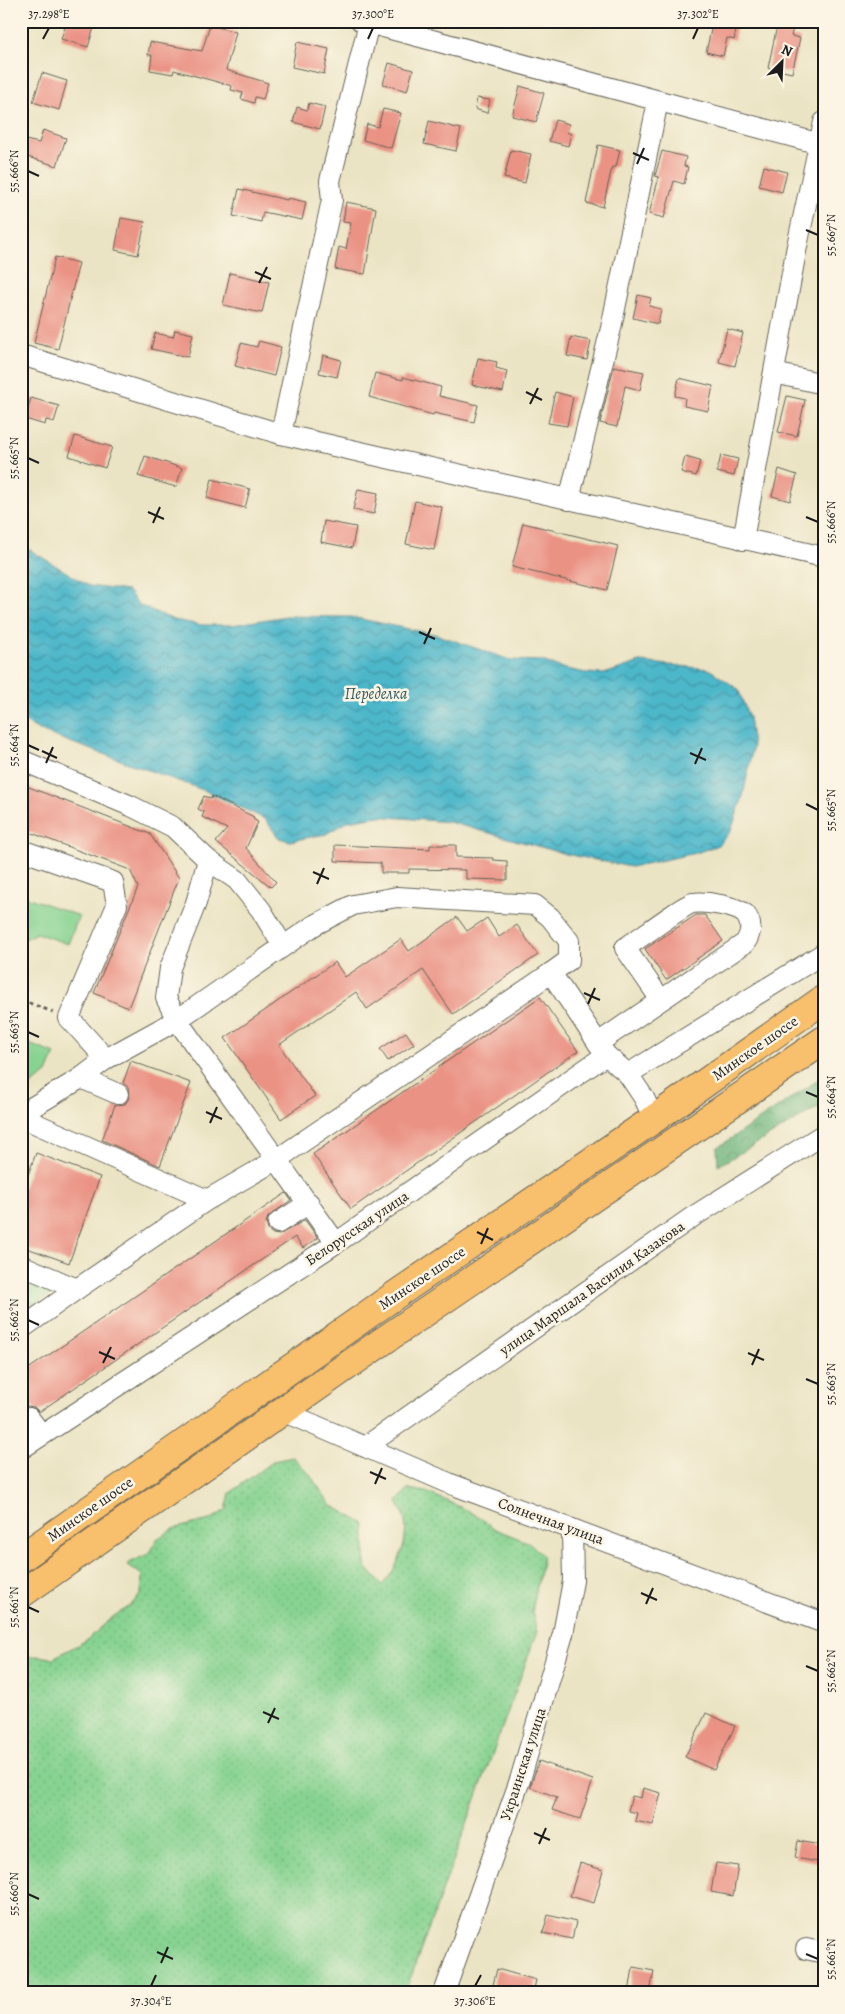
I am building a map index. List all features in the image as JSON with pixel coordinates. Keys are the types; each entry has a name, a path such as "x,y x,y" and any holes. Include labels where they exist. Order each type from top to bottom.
{"highway":[{"name":"Минское шоссе","path":"21,1558 386,1302 654,1119 824,999"},
{"name":"Минское шоссе","path":"21,1594 282,1412 824,1040"}],"street":[{"path":"281,434 332,200 330,181 365,22 822,144"},
{"path":"569,500 611,328 658,101"},
{"path":"743,540 797,246 822,144 824,122"},
{"path":"21,355 281,434 824,557"},
{"path":"774,373 824,384"},
{"path":"21,760 131,806 173,827 208,860 237,880 261,910 284,946"},
{"path":"21,850 113,882 117,906 69,1018 106,1059"},
{"path":"208,860 196,903 170,968 166,998 177,1020 336,1243"},
{"path":"21,1116 81,1078 106,1059 177,1020 313,926 352,905 397,897 535,905 550,917 569,941 569,960 551,973 276,1160 207,1200 21,1329"},
{"name":"Белорусская улица","path":"21,1449 336,1243 602,1049 660,1000 745,943 750,932 750,925 744,914 730,906 692,903 625,948 660,1000"},
{"path":"628,1074 824,953"},
{"path":"551,973 602,1049 628,1074 644,1098 654,1119"},
{"path":"81,1078 118,1094"},
{"path":"21,1116 207,1200"},
{"name":"улица Маршала Василия Казакова","path":"365,1447 691,1218 824,1134"},
{"path":"278,1223 309,1203"},
{"path":"21,1265 77,1289"},
{"name":"Солнечная улица","path":"282,1412 451,1484 824,1623"},
{"path":"29,1418 42,1435"},
{"name":"Украинская улица","path":"444,1993 520,1780 563,1634 573,1581 572,1529"}],"path":[{"path":"21,1000 69,1018"}],"green space":[{"path":"21,895 79,916 68,944 36,933 23,940 21,944"},
{"path":"21,1041 55,1054 47,1073 21,1092"},
{"path":"824,1076 824,1104 718,1166 717,1148"},
{"path":"21,1269 63,1287 21,1312"},
{"path":"293,1457 307,1471 331,1505 365,1524 365,1566 382,1585 397,1564 403,1547 405,1521 397,1502 408,1489 426,1492 460,1507 479,1517 495,1529 530,1543 543,1556 532,1612 537,1632 405,1993 21,1993 21,1659 36,1656 53,1658 87,1640 114,1616 129,1607 141,1594 142,1575 127,1564 148,1554 157,1539 173,1529 210,1520 226,1510 230,1493 273,1461"}],"water":[{"name":"Переделка","path":"21,550 30,550 89,586 128,591 139,605 174,620 201,625 232,625 286,616 351,617 438,635 510,660 542,661 586,673 604,674 640,662 709,669 738,689 749,717 753,747 743,796 731,831 718,845 696,853 631,867 566,854 449,822 377,816 348,821 326,834 290,841 279,838 265,819 206,791 45,733 21,720"}],"building":[{"path":"67,21 96,21 88,47 61,39"},
{"path":"713,21 737,25 734,40 727,38 723,56 706,52"},
{"path":"778,21 795,21 791,36 800,38 792,73 768,68"},
{"path":"210,25 236,32 226,70 268,83 263,99 255,97 254,103 241,99 243,93 231,90 232,86 174,70 173,74 150,70 152,55 148,55 150,42 202,51"},
{"path":"297,42 329,49 324,74 292,67"},
{"path":"389,63 413,70 407,91 383,84"},
{"path":"42,73 67,81 59,110 33,102"},
{"path":"520,86 544,93 536,122 512,116"},
{"path":"477,98 490,100 487,113 475,109"},
{"path":"309,103 325,107 320,129 293,122 297,107 307,110"},
{"path":"383,109 401,113 391,148 363,140 367,124 378,127"},
{"path":"555,120 569,124 567,132 571,134 568,146 549,141"},
{"path":"429,121 461,129 456,151 424,144"},
{"path":"43,130 66,138 57,166 21,155 21,139 39,143"},
{"path":"598,145 620,150 616,167 612,167 603,207 586,203"},
{"path":"511,150 531,154 525,183 504,178"},
{"path":"662,151 686,157 684,166 688,167 684,184 674,181 664,218 649,214 659,177 655,176"},
{"path":"764,166 787,172 782,192 759,186"},
{"path":"239,189 287,200 288,198 306,202 302,220 263,212 261,222 233,216"},
{"path":"346,202 376,208 365,274 335,269 339,247 346,249 351,223 343,222"},
{"path":"121,218 145,222 138,255 115,250"},
{"path":"55,257 79,263 58,349 34,343"},
{"path":"230,273 269,282 262,313 223,305"},
{"path":"638,295 651,298 649,306 661,309 658,324 633,318"},
{"path":"727,329 743,333 735,366 719,362"},
{"path":"175,330 193,334 188,357 151,349 155,333 173,337"},
{"path":"571,337 591,341 587,360 567,356"},
{"path":"259,341 281,347 274,376 235,366 241,343 257,347"},
{"path":"323,355 341,360 337,377 319,373"},
{"path":"478,358 497,362 496,368 507,371 503,392 472,385"},
{"path":"614,366 644,372 640,390 625,386 617,427 600,423"},
{"path":"375,373 403,380 403,377 441,387 439,396 478,405 474,422 434,413 433,415 369,397"},
{"path":"679,378 713,386 708,411 684,406 685,398 675,396"},
{"path":"555,392 573,397 567,426 548,423"},
{"path":"787,396 805,400 797,436 778,432"},
{"path":"31,398 59,406 54,422 46,420 45,425 25,419"},
{"path":"75,436 112,447 105,468 69,456"},
{"path":"721,455 738,459 734,476 717,472"},
{"path":"145,456 182,468 176,487 138,476"},
{"path":"685,457 700,461 696,476 681,472"},
{"path":"779,469 797,475 790,501 772,496"},
{"path":"212,479 250,489 245,508 207,498"},
{"path":"358,489 378,493 374,514 353,510"},
{"path":"415,501 442,507 434,550 406,544"},
{"path":"324,521 356,527 352,548 321,542"},
{"path":"523,523 618,546 607,590 512,567"},
{"path":"21,784 150,834 179,878 128,1008 94,993 138,887 130,870 21,829"},
{"path":"204,796 211,799 212,796 254,817 253,819 258,822 246,848 276,882 271,887 216,842 227,829 202,817 204,812 198,809"},
{"path":"335,845 430,849 430,845 456,845 456,857 493,858 493,860 507,861 507,880 466,879 466,870 409,869 409,873 381,873 381,863 335,861"},
{"path":"696,915 705,915 723,941 666,980 645,949"},
{"path":"457,917 467,931 487,918 499,937 517,925 538,955 453,1014 423,970 367,1009 356,992 279,1045 315,1096 281,1119 225,1038 335,962 345,977 401,939 409,951"},
{"path":"540,997 578,1051 351,1209 313,1154"},
{"path":"406,1032 414,1044 388,1061 380,1049"},
{"path":"131,1061 191,1083 160,1166 102,1140 115,1105 125,1104 129,1098 128,1087 123,1083"},
{"path":"36,1153 100,1177 69,1263 21,1246 21,1194"},
{"path":"286,1193 291,1200 268,1217 266,1223 268,1230 273,1234 279,1235 305,1220 318,1238 303,1248 295,1237 39,1412 34,1407 28,1406 21,1409 21,1374"},
{"path":"706,1713 735,1726 714,1770 685,1757"},
{"path":"539,1761 593,1780 580,1819 552,1810 557,1797 530,1787"},
{"path":"643,1788 661,1793 653,1825 635,1821 637,1813 628,1811 632,1796 641,1798"},
{"path":"798,1841 821,1845 818,1862 795,1858"},
{"path":"580,1863 603,1870 594,1903 570,1896"},
{"path":"716,1863 738,1866 733,1896 711,1892"},
{"path":"548,1915 576,1922 572,1939 543,1933"},
{"path":"633,1967 654,1971 650,1993 629,1993"},
{"path":"497,1969 536,1980 533,1993 491,1993"}]}
